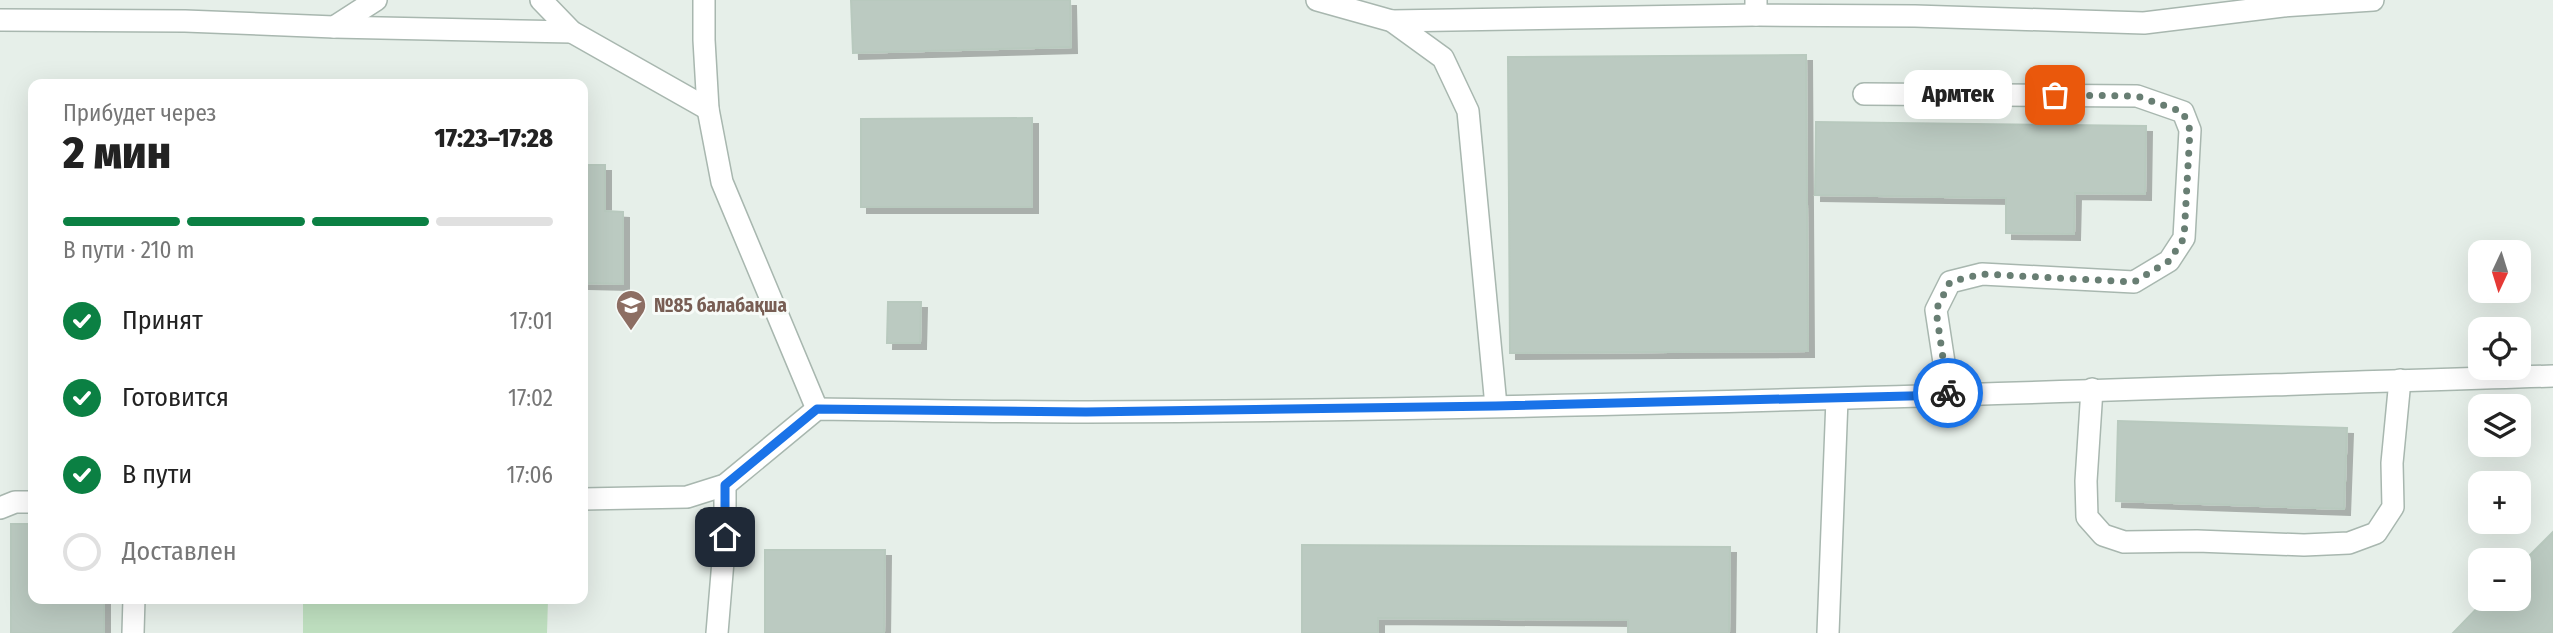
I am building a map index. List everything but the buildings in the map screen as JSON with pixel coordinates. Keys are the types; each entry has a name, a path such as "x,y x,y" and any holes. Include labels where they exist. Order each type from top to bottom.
{"lane":[{"path":"334,27 376,0"},
{"path":"541,0 572,32 708,109"},
{"path":"704,0 708,109 722,181 817,409"},
{"path":"1317,0 1392,21 1756,7 1915,8 2144,23 2283,6 2373,0"},
{"path":"0,20 185,10 334,27 572,32"},
{"path":"1392,21 1443,58 1468,111 1496,406"},
{"path":"1864,93 2137,96 2183,112 2190,130 2184,238 2169,261 2134,282 1982,274 1950,282 1936,310 1949,395"},
{"path":"588,499 687,497 725,485 817,409 1086,412 1496,406 1838,399 2553,376"},
{"path":"2092,389 2086,481 2087,517 2103,535 2124,542 2197,541 2304,545 2349,543 2376,534 2393,507 2392,463 2400,380"},
{"path":"1828,633 1838,399"},
{"path":"717,633 725,537 725,485"},
{"path":"0,508 15,502 28,502"},
{"path":"133,633 134,604"}],"green space":[{"path":"303,604 548,604 547,633 303,633"}],"way so far":[{"path":"1948,393 1936,310 1950,282 1982,274 2134,282 2169,261 2184,238 2190,130 2183,112 2137,96 2055,95"}],"place":[{"name":"Армтек","path":"2055,95"},
{"name":"№85 балабақша","path":"631,332"}],"route":[{"path":"725,537 725,485 817,409 1086,412 1387,408 1838,399 1949,395 1948,393"}]}
